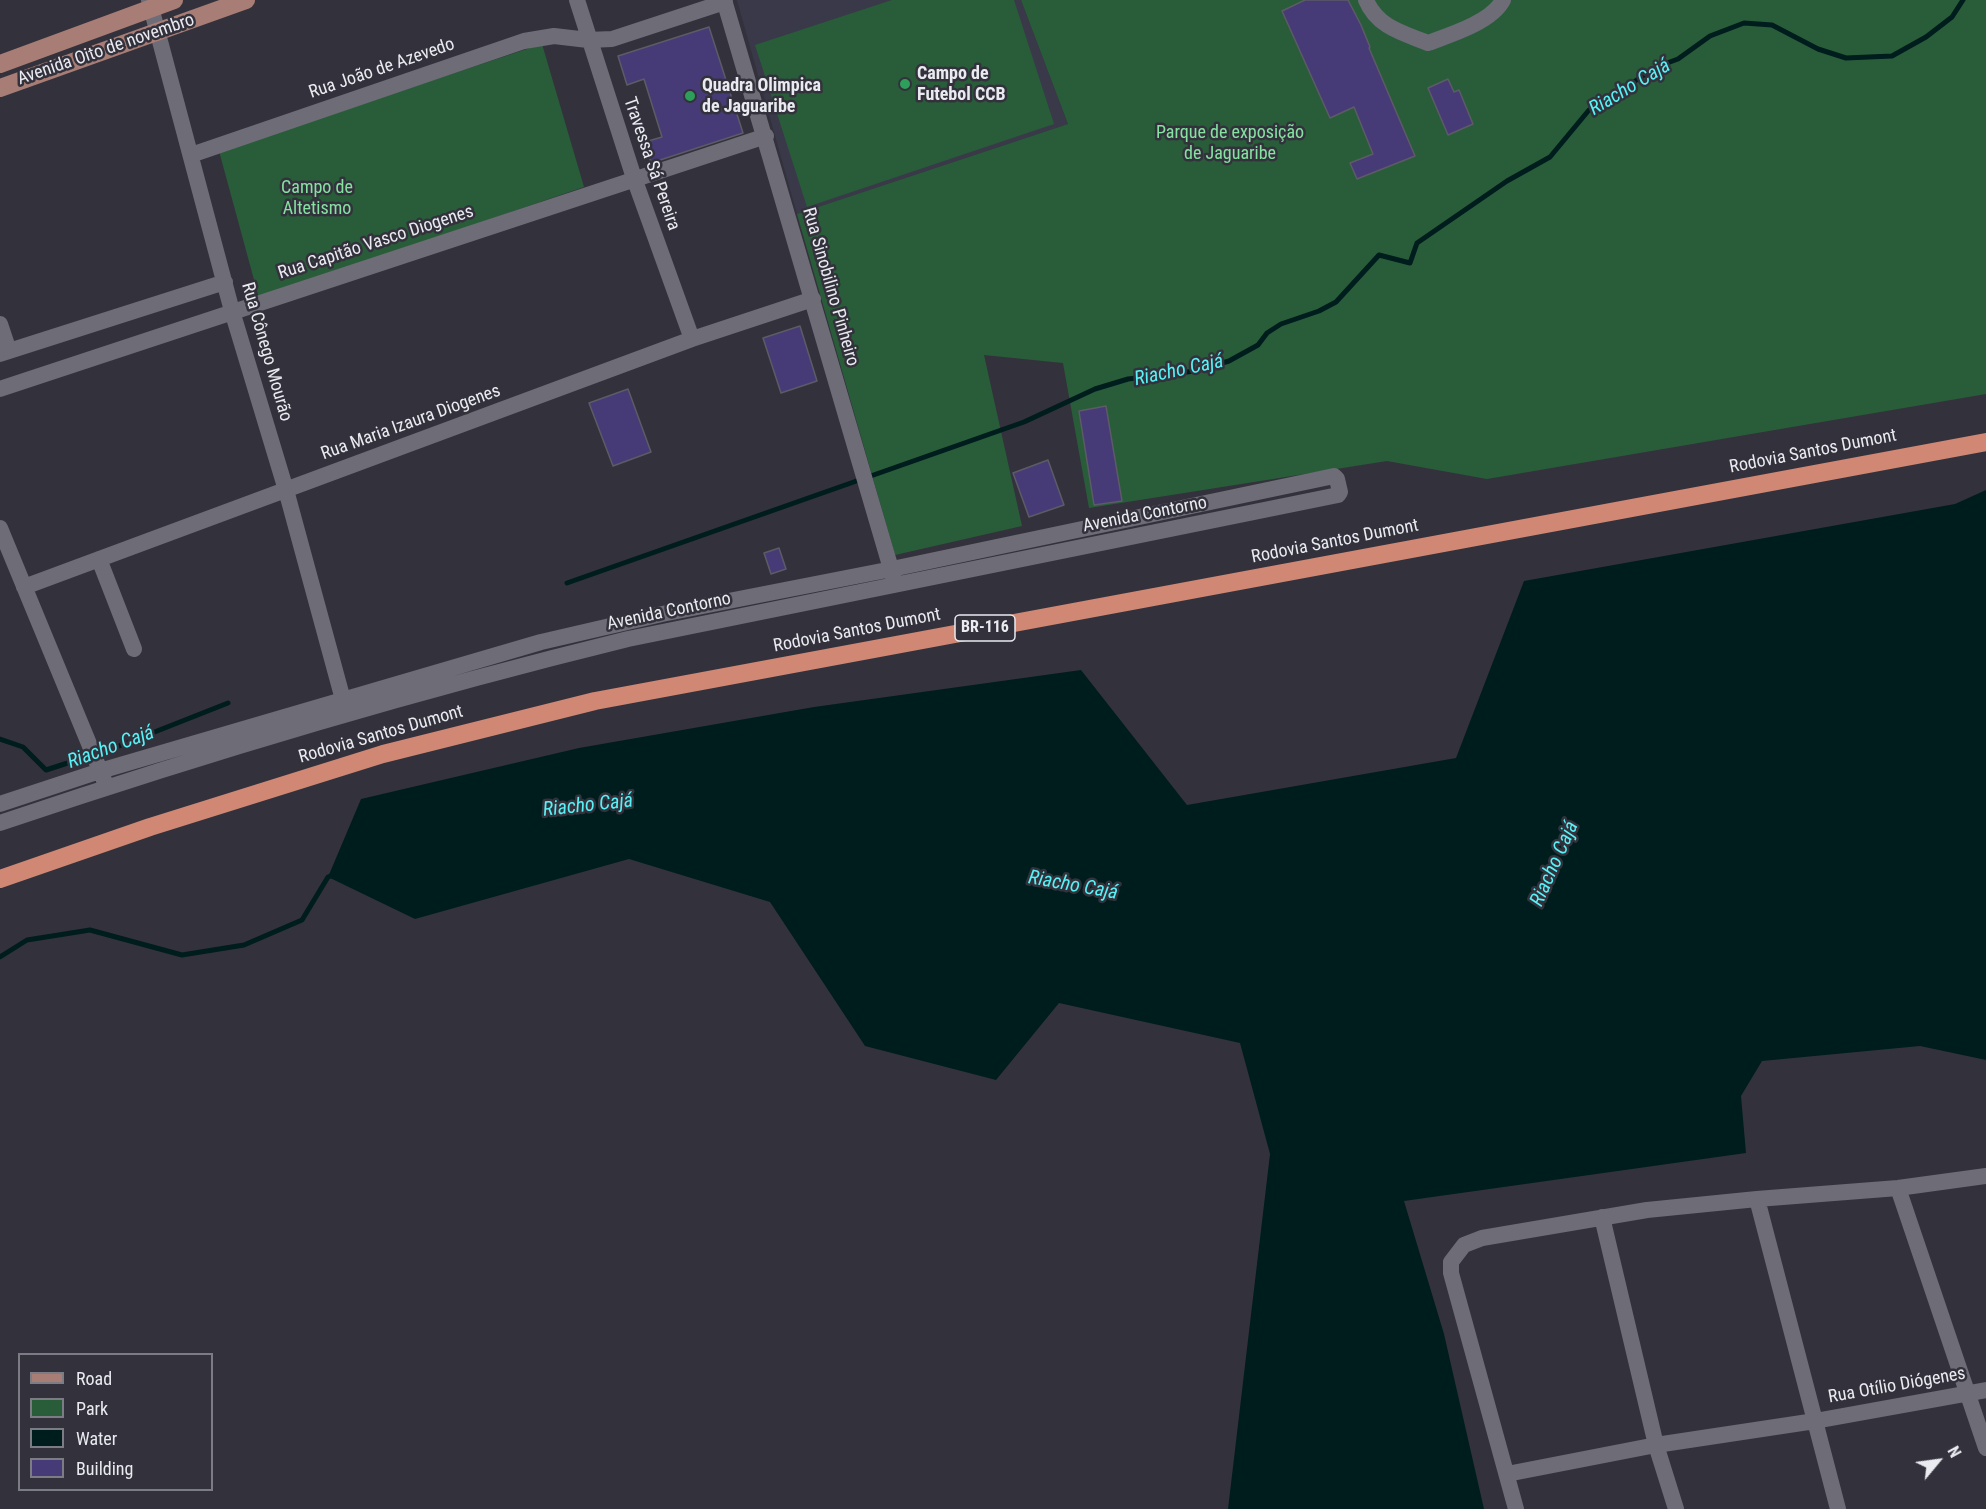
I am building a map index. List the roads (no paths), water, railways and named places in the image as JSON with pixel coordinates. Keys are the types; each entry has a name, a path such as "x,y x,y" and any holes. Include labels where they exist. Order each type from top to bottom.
{"highway":[{"name":"Rodovia Santos Dumont","path":"0,879 150,827 383,754 595,701 1986,441"}],"main road":[{"name":"Avenida Oito de novembro","path":"0,64 150,4 174,0"},
{"name":"Avenida Oito de novembro","path":"0,88 246,0"}],"street":[{"name":"Travessa Sá Pereira","path":"577,0 634,178 692,339"},
{"path":"1366,0 1370,9 1384,25 1428,43 1469,28 1499,7 1503,0"},
{"name":"Rua João de Azevedo","path":"190,155 524,41 554,36 588,40 612,39 724,1"},
{"name":"Rua Sinobilino Pinheiro","path":"724,1 766,136 896,585"},
{"name":"Rua Cônego Mourão","path":"150,4 232,311 286,490 345,706"},
{"name":"Rua Capitão Vasco Diogenes","path":"0,389 766,136"},
{"path":"0,324 4,353 225,282"},
{"name":"Rua Maria Izaura Diogenes","path":"24,587 692,339 813,299"},
{"name":"Avenida Contorno","path":"0,823 104,779 345,706 462,681 628,639 1338,495 1340,492 1334,476 1119,521"},
{"path":"345,706 551,639 663,614 1119,521 1123,539"},
{"path":"0,528 104,779 0,804"},
{"path":"99,559 134,649"},
{"path":"1516,1509 1457,1296 1450,1262 1464,1245 1482,1238 1647,1210 1898,1188 1986,1176"},
{"path":"1898,1188 1986,1448"},
{"path":"1757,1199 1838,1509"},
{"path":"1602,1217 1656,1445 1676,1509"},
{"name":"Rua Otílio Diógenes","path":"1507,1474 1656,1445 1815,1421 1986,1390"}],"water":[{"path":"1986,490 1986,1060 1920,1046 1762,1061 1741,1096 1746,1153 1404,1201 1444,1334 1484,1509 1228,1509 1270,1154 1240,1043 1059,1003 996,1080 865,1046 770,902 629,859 415,919 328,877 361,799 579,748 814,707 1081,670 1187,805 1456,758 1524,581 1955,504"}],"waterway":[{"name":"Riacho Cajá","path":"567,583 1024,422 1095,389 1128,379 1195,371 1229,361 1258,345 1267,333 1281,324 1319,311 1336,302 1379,255 1410,263 1417,243 1507,181 1550,157 1589,110 1659,66 1678,59 1710,36 1744,23 1772,25 1818,49 1846,58 1892,56 1926,37 1952,17 1963,0"},
{"name":"Riacho Cajá","path":"0,739 23,747 46,770 114,748 228,703"},
{"name":"Riacho Cajá","path":"0,957 27,940 90,930 182,955 244,945 302,920 328,877 333,875"}],"place":[{"name":"Campo de Futebol CCB","path":"905,84"},
{"name":"Quadra Olimpica de Jaguaribe","path":"690,96"}],"park label":[{"name":"Parque de exposição de Jaguaribe","path":"1230,143"},
{"name":"Campo de Altetismo","path":"317,198"}]}
